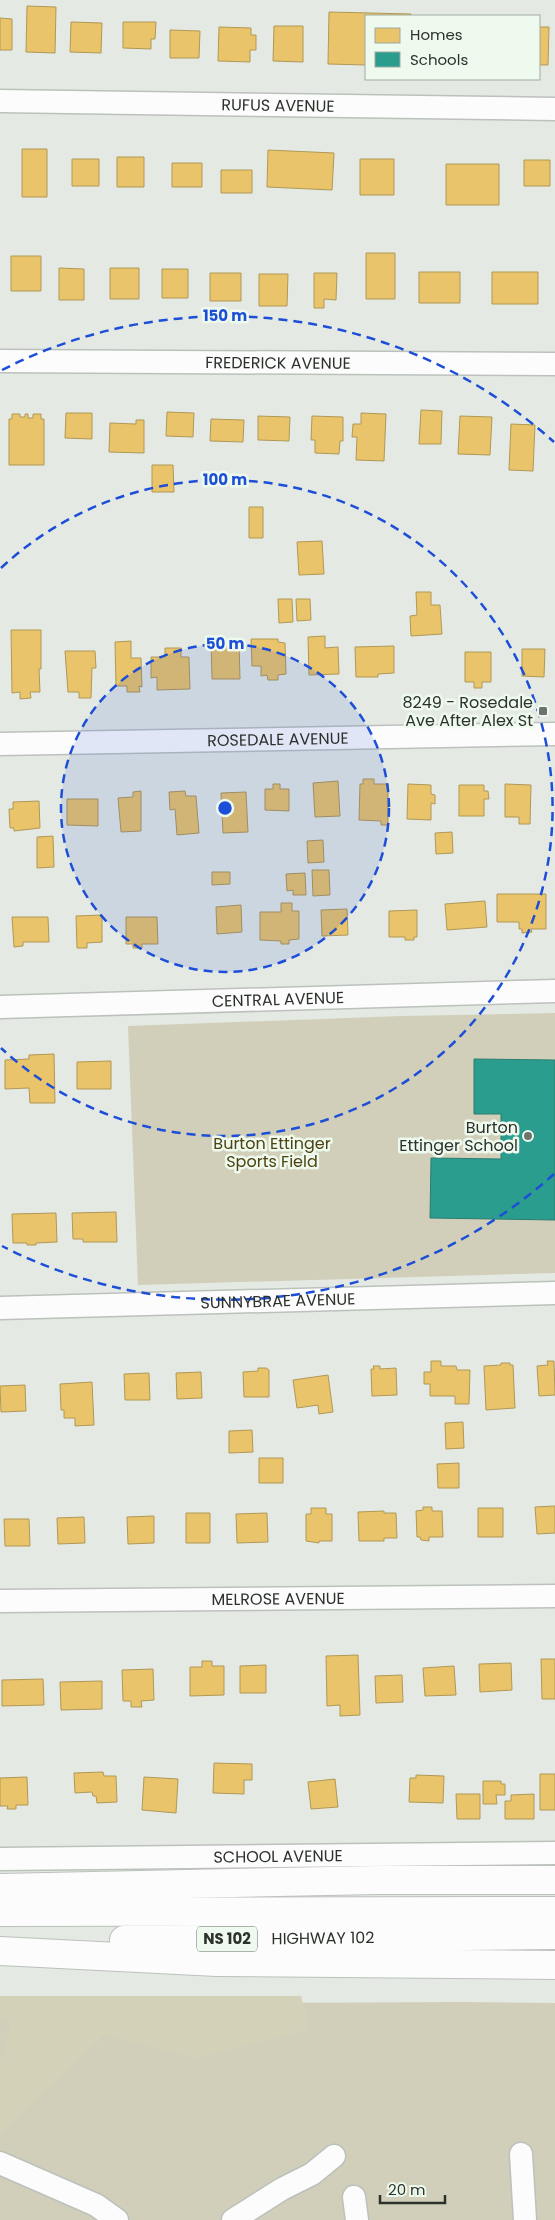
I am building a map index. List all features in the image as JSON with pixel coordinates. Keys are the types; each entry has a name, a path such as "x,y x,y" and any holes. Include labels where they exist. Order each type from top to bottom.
{"highway":[{"path":"0,1888 377,1880 555,1880"},
{"name":"HIGHWAY 102","path":"0,1912 555,1911"},
{"name":"HIGHWAY 102","path":"0,1942 555,1935"},
{"path":"0,1951 218,1962 555,1965"}],"street":[{"name":"RUFUS AVENUE","path":"0,101 555,109"},
{"name":"FREDERICK AVENUE","path":"0,361 555,364"},
{"name":"ROSEDALE AVENUE","path":"0,744 555,734"},
{"name":"CENTRAL AVENUE","path":"0,1007 555,991"},
{"name":"SUNNYBRAE AVENUE","path":"0,1308 555,1293"},
{"name":"MELROSE AVENUE","path":"0,1601 555,1596"},
{"name":"SCHOOL AVENUE","path":"0,1859 555,1853"},
{"path":"521,2154 525,2220"},
{"path":"233,2220 282,2189 312,2174 334,2156"},
{"path":"0,2163 96,2204 117,2220"},
{"path":"354,2198 357,2220"}],"green space":[{"name":"Burton Ettinger Sports Field","path":"555,1013 555,1273 138,1285 128,1026 401,1016"},
{"path":"555,2003 555,2220 0,2220 0,2004"}],"shaded area":[{"path":"0,1996 301,1996 310,2029 196,2058 104,2035 0,2135 0,2063 12,2022 0,2020"}],"building: Homes":[{"path":"27,6 56,7 55,53 26,52"},
{"path":"329,12 411,14 365,15 365,65 328,64"},
{"path":"0,18 12,19 12,50 0,50"},
{"path":"71,22 102,23 101,53 70,52"},
{"path":"123,22 156,22 155,39 151,39 151,49 123,48"},
{"path":"274,26 303,26 303,62 273,61"},
{"path":"219,27 251,28 251,35 256,35 256,50 250,50 250,62 218,61"},
{"path":"540,27 549,27 548,65 540,65"},
{"path":"170,30 200,31 199,58 170,58"},
{"path":"22,149 47,149 47,197 22,197"},
{"path":"268,150 334,153 332,190 267,187"},
{"path":"117,157 144,157 144,187 117,187"},
{"path":"72,159 99,159 99,186 72,186"},
{"path":"360,159 394,159 394,195 360,195"},
{"path":"524,160 550,160 550,186 524,186"},
{"path":"172,163 202,163 202,187 172,187"},
{"path":"446,164 499,164 499,205 446,205"},
{"path":"221,170 252,170 252,193 221,193"},
{"path":"366,253 395,253 395,299 366,299"},
{"path":"11,256 41,256 41,291 11,291"},
{"path":"59,268 84,269 84,300 59,300"},
{"path":"110,268 139,268 139,299 110,299"},
{"path":"162,269 188,269 188,298 162,298"},
{"path":"419,272 460,272 460,303 419,303"},
{"path":"492,272 538,272 538,304 492,304"},
{"path":"210,273 241,273 241,301 210,301"},
{"path":"314,273 337,273 336,300 324,299 324,308 314,308"},
{"path":"259,274 288,274 287,306 259,306"},
{"path":"421,410 442,411 441,444 419,444"},
{"path":"167,412 194,413 193,437 166,436"},
{"path":"66,413 92,413 92,439 65,438"},
{"path":"361,413 386,414 384,461 356,460 357,437 352,437 353,424 361,424"},
{"path":"12,414 20,414 20,417 25,417 25,414 28,414 28,418 33,418 33,414 41,414 41,419 44,419 44,465 9,465 9,419 12,419"},
{"path":"258,416 290,417 289,441 258,440"},
{"path":"312,416 343,417 343,441 340,441 339,454 315,453 315,440 311,440"},
{"path":"460,416 492,417 490,455 458,454"},
{"path":"211,419 244,420 243,442 210,441"},
{"path":"136,420 144,420 144,453 109,452 110,423 136,424"},
{"path":"511,424 535,425 533,471 509,470"},
{"path":"152,465 173,465 174,492 152,492"},
{"path":"249,507 263,507 263,538 249,538"},
{"path":"322,541 324,574 299,575 297,542"},
{"path":"416,592 431,592 431,605 440,605 442,634 411,636 410,616 417,615"},
{"path":"278,599 292,599 293,622 279,623"},
{"path":"296,599 310,599 311,620 297,621"},
{"path":"11,630 41,630 40,692 30,692 31,698 20,699 20,692 12,693"},
{"path":"325,636 325,648 338,647 339,674 309,675 308,637"},
{"path":"251,639 278,639 278,642 285,643 286,674 278,675 278,680 268,680 267,675 261,676 261,666 252,666"},
{"path":"131,641 131,658 141,658 142,687 139,686 140,692 127,692 127,686 116,686 115,642"},
{"path":"239,642 240,679 212,679 211,643"},
{"path":"394,646 394,673 378,674 378,677 356,677 355,647"},
{"path":"165,648 181,648 181,657 189,657 190,689 157,690 157,677 151,678 151,657 165,657"},
{"path":"522,649 545,649 544,677 522,676"},
{"path":"65,651 95,651 96,668 92,668 91,698 79,698 79,692 68,692"},
{"path":"465,652 491,652 491,682 482,682 482,688 474,688 474,682 465,682"},
{"path":"363,779 374,779 374,784 388,784 388,825 381,825 381,821 359,820 360,784 363,784"},
{"path":"338,781 340,816 315,817 313,783"},
{"path":"273,784 280,784 280,789 289,789 289,811 265,810 265,789 273,789"},
{"path":"408,784 431,785 431,794 435,795 435,804 431,803 431,820 407,819"},
{"path":"505,784 531,785 530,824 519,824 519,817 505,817"},
{"path":"459,785 484,785 484,791 488,791 489,799 484,799 484,816 459,816"},
{"path":"141,791 141,831 121,832 118,798 133,797 133,792"},
{"path":"185,791 186,796 196,796 199,833 177,835 175,809 170,810 169,792"},
{"path":"246,792 248,832 223,833 221,793"},
{"path":"67,799 98,799 98,826 67,825"},
{"path":"39,801 40,828 14,831 14,828 10,828 9,809 13,809 13,802"},
{"path":"452,832 453,853 436,854 435,833"},
{"path":"53,836 54,867 37,868 37,837"},
{"path":"323,840 324,862 308,863 307,841"},
{"path":"312,870 329,870 330,895 313,896"},
{"path":"212,872 230,872 230,884 212,885"},
{"path":"305,873 306,895 293,895 293,890 287,891 286,874"},
{"path":"497,894 546,894 546,929 531,929 532,932 522,933 522,929 519,929 519,922 497,922"},
{"path":"485,901 487,927 447,930 445,904"},
{"path":"281,903 292,903 292,911 299,911 299,939 289,940 289,944 281,944 281,941 260,940 260,912 281,912"},
{"path":"241,905 242,932 217,934 216,907"},
{"path":"347,909 348,935 322,936 321,910"},
{"path":"417,910 417,937 414,937 414,940 405,940 405,937 389,937 389,911"},
{"path":"102,915 102,942 87,943 87,948 77,948 76,916"},
{"path":"12,917 48,917 49,942 23,942 23,946 14,947"},
{"path":"126,917 157,917 158,944 142,944 142,948 133,948 133,944 126,944"},
{"path":"54,1054 55,1103 30,1103 29,1088 5,1089 5,1060 29,1059 29,1055"},
{"path":"111,1061 111,1089 77,1089 77,1062"},
{"path":"116,1212 117,1242 83,1242 83,1239 73,1239 72,1213"},
{"path":"56,1213 57,1242 36,1243 36,1245 13,1243 12,1214"},
{"path":"431,1361 441,1361 441,1366 456,1366 457,1370 470,1370 469,1404 455,1404 455,1396 430,1396 430,1384 424,1384 424,1372 431,1372"},
{"path":"547,1361 554,1361 555,1395 539,1396 537,1366 548,1365"},
{"path":"501,1363 513,1365 515,1408 486,1410 484,1366 501,1365"},
{"path":"373,1366 380,1366 380,1369 396,1368 397,1395 372,1396 371,1369 374,1369"},
{"path":"258,1368 269,1370 269,1397 244,1397 243,1372 258,1371"},
{"path":"201,1372 202,1398 177,1399 176,1373"},
{"path":"149,1373 150,1400 125,1400 124,1374"},
{"path":"328,1375 333,1412 319,1414 318,1405 297,1408 293,1380"},
{"path":"92,1382 94,1425 75,1426 75,1418 64,1418 64,1410 61,1410 60,1384"},
{"path":"25,1385 26,1411 1,1412 0,1386"},
{"path":"463,1422 464,1448 446,1449 445,1423"},
{"path":"252,1430 253,1452 229,1453 229,1431"},
{"path":"259,1458 283,1458 283,1483 259,1483"},
{"path":"459,1463 459,1488 438,1488 437,1464"},
{"path":"555,1506 555,1533 537,1534 535,1507"},
{"path":"423,1507 432,1507 432,1511 442,1511 443,1537 429,1537 429,1541 421,1540 420,1537 417,1537 416,1511 423,1510"},
{"path":"311,1508 326,1508 326,1514 332,1514 332,1541 319,1541 319,1543 306,1541 306,1514 311,1514"},
{"path":"478,1508 503,1508 503,1537 478,1537"},
{"path":"384,1511 384,1513 396,1513 397,1538 384,1538 384,1541 359,1541 358,1512"},
{"path":"186,1513 210,1513 210,1543 186,1543"},
{"path":"267,1513 268,1542 237,1543 236,1514"},
{"path":"154,1516 154,1543 128,1544 127,1517"},
{"path":"84,1517 85,1543 58,1544 57,1518"},
{"path":"4,1519 29,1519 30,1546 5,1546"},
{"path":"358,1655 360,1715 340,1716 340,1705 327,1706 326,1656"},
{"path":"541,1659 555,1659 555,1699 542,1699"},
{"path":"202,1661 212,1661 212,1666 224,1666 224,1695 190,1696 190,1667 202,1667"},
{"path":"511,1663 512,1690 480,1692 479,1664"},
{"path":"266,1665 266,1693 240,1693 240,1666"},
{"path":"454,1666 456,1695 425,1696 423,1668"},
{"path":"153,1669 154,1700 141,1701 142,1707 131,1707 131,1701 123,1701 122,1670"},
{"path":"402,1675 403,1702 376,1703 375,1676"},
{"path":"43,1679 44,1705 2,1706 2,1680"},
{"path":"102,1681 102,1709 61,1710 60,1682"},
{"path":"214,1763 252,1764 252,1780 244,1780 244,1794 213,1793"},
{"path":"103,1772 104,1776 116,1776 117,1802 97,1803 96,1796 93,1796 92,1792 75,1793 74,1773"},
{"path":"540,1774 555,1774 555,1810 540,1810"},
{"path":"416,1775 444,1776 443,1803 409,1802 410,1778 416,1778"},
{"path":"27,1777 28,1805 16,1805 16,1809 7,1809 8,1806 0,1806 0,1778"},
{"path":"144,1777 178,1779 176,1813 142,1810"},
{"path":"335,1779 338,1807 311,1809 308,1782"},
{"path":"483,1781 501,1781 501,1784 505,1784 505,1795 496,1795 497,1804 483,1804"},
{"path":"456,1794 480,1794 480,1819 457,1819"},
{"path":"534,1794 534,1819 505,1819 505,1801 511,1801 511,1795"}],"building: Schools":[{"name":"Burton Ettinger School","path":"474,1059 555,1060 555,1220 430,1218 431,1158 501,1159 501,1114 474,1114"}],"place":[{"name":"8249 - Rosedale Ave After Alex St","path":"543,711"},
{"name":"Burton Ettinger School","path":"528,1136"}]}
